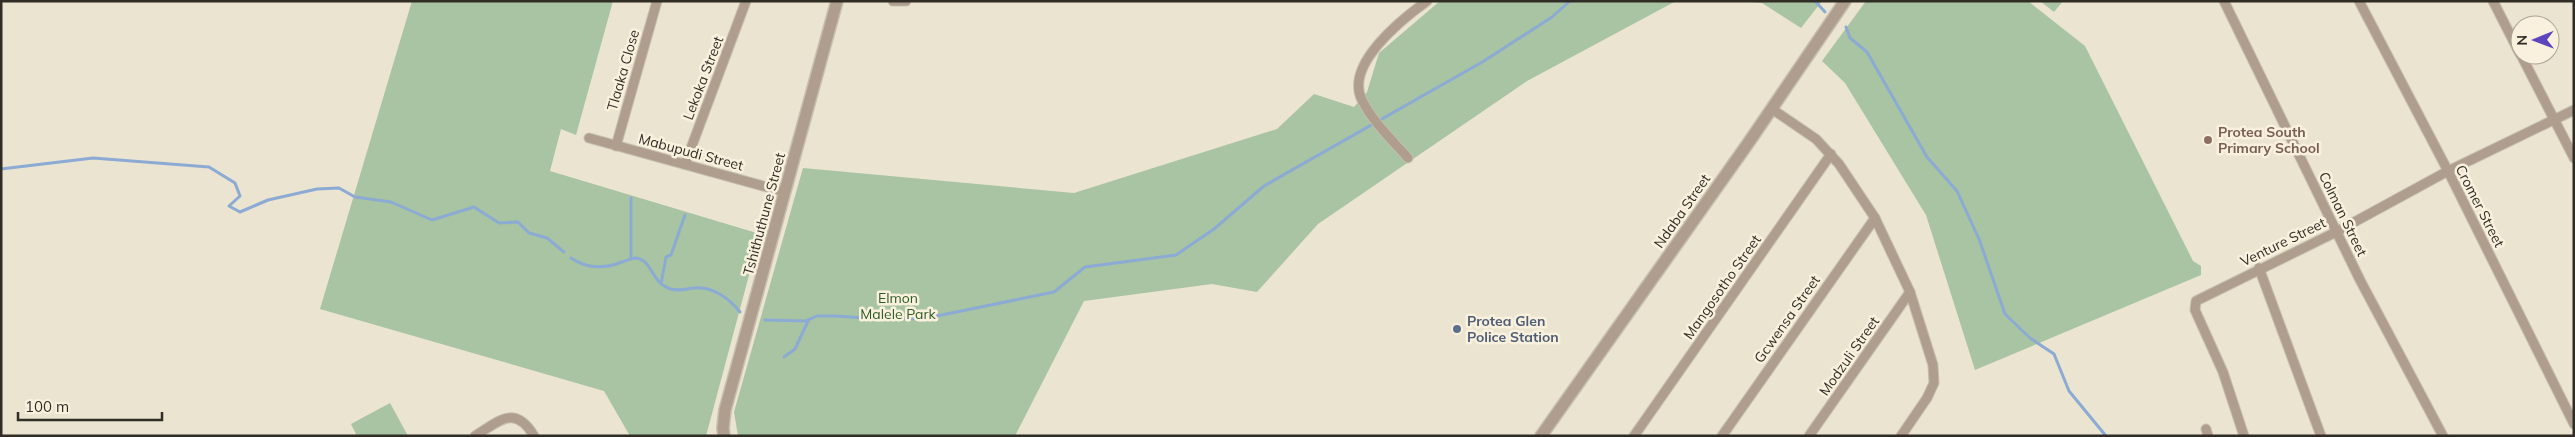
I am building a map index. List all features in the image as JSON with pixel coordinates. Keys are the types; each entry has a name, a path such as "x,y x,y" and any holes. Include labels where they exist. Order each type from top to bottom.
{"street":[{"name":"Tlaaka Close","path":"616,146 657,1"},
{"name":"Lekoka Street","path":"684,164 746,1"},
{"name":"Tshithuthune Street","path":"724,436 724,416 837,1"},
{"path":"893,1 906,1"},
{"path":"1408,158 1368,111 1361,100 1357,85 1361,70 1386,36 1427,1"},
{"name":"Ndaba Street","path":"1541,436 1772,109 1845,1"},
{"name":"Colman Street","path":"2224,1 2336,232 2442,436"},
{"name":"Cromer Street","path":"2359,1 2448,171 2574,424"},
{"path":"2493,1 2510,34"},
{"path":"2526,65 2574,158"},
{"path":"1772,109 1812,136 1831,154 1875,218 1910,292 1933,366 1934,383 1927,398 1901,436"},
{"name":"Venture Street","path":"2244,436 2223,372 2194,307 2196,301 2259,268 2336,232 2448,171 2574,110"},
{"name":"Mabupudi Street","path":"589,138 785,192"},
{"name":"Mangosotho Street","path":"1634,436 1831,154"},
{"name":"Gcwensa Street","path":"1722,436 1875,218"},
{"path":"2259,268 2321,436"},
{"name":"Modzuli Street","path":"1809,436 1910,292"},
{"path":"475,436 502,420 512,417 524,421 534,436"}],"green space":[{"path":"412,1 613,1 576,135 561,129 550,171 760,234 706,436 630,436 604,391 320,309"},
{"name":"Elmon Malele Park","path":"1440,1 1676,1 1527,81 1318,224 1257,292 1212,284 1084,301 1015,436 738,436 734,412 803,168 1074,193 1277,129 1314,94 1354,107 1367,92 1379,53"},
{"path":"1739,1 1822,1 1801,28 1762,3"},
{"path":"1866,1 2028,1 2085,46 2193,261 2201,266 2201,275 1975,370 1926,215 1845,83 1822,61"},
{"path":"2040,1 2063,1 2054,12"},
{"path":"390,403 408,436 357,436 351,424"}],"waterway":[{"path":"765,320 806,321 817,316 877,319 892,315 908,319 927,318 1054,292 1085,267 1176,255 1214,229 1264,186 1484,61 1552,17 1570,1"},
{"path":"1815,1 1825,12"},
{"path":"1846,27 1850,38 1867,52 1927,157 1957,191 1979,239 2005,314 2030,338 2054,354 2069,391 2106,436"},
{"path":"1,169 93,158 209,167 235,183 240,196 229,206 240,212 268,200 317,189 339,188 355,197 391,202 432,220 474,207 499,223 518,222 529,233 547,238 564,252"},
{"path":"631,198 631,259"},
{"path":"661,284 666,257 671,255 685,215"},
{"path":"571,258 577,262 596,267 609,266 636,258 649,267 662,285 678,290 701,288 714,291 731,302 740,312"},
{"path":"784,357 795,349 809,319"}],"place":[{"name":"Protea South Primary School","path":"2208,140"},
{"name":"Protea Glen Police Station","path":"1457,329"}]}
